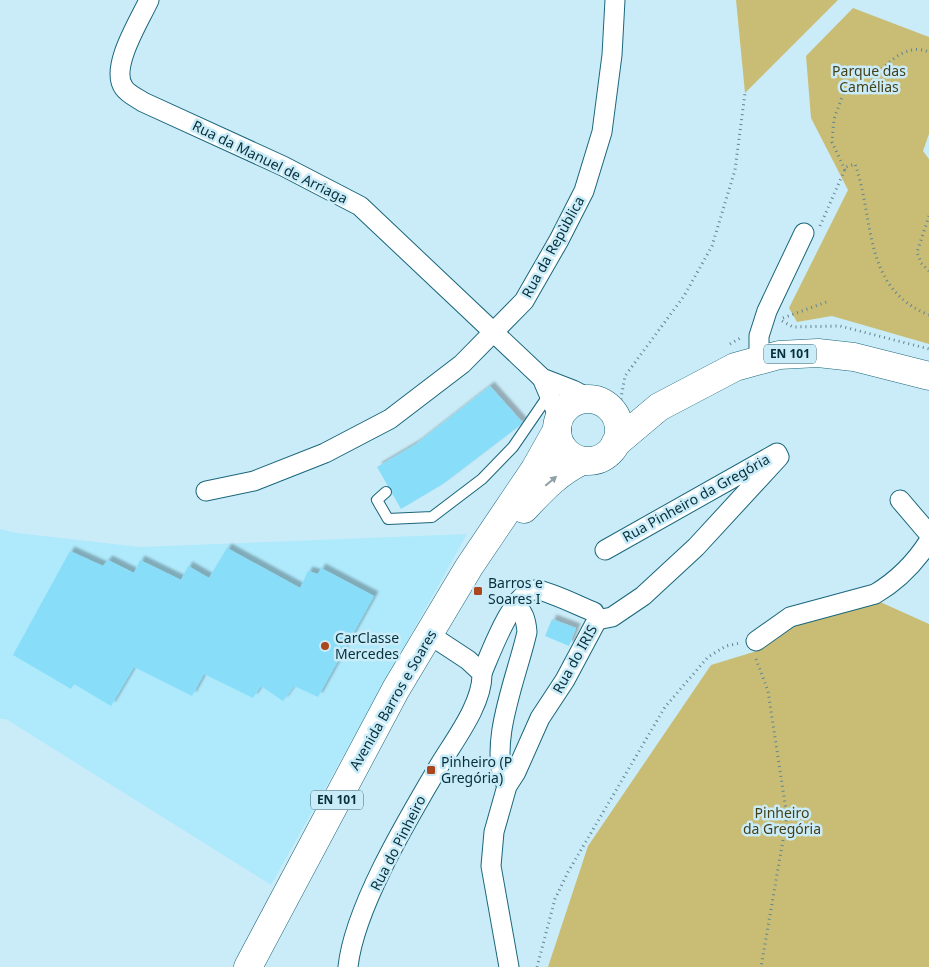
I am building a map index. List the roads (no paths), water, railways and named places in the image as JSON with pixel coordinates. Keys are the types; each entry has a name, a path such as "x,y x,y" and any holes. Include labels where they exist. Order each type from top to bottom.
{"main road":[{"name":"EN 101","path":"582,461 601,458 659,406 735,367 779,355 818,352 854,356 929,376"},
{"name":"EN 101","path":"551,406 566,407 578,400 629,411 659,406"},
{"path":"606,405 618,425 618,435 615,444"},
{"path":"551,406 558,441 572,457 582,461"},
{"name":"Avenida Barros e Soares","path":"248,967 396,689 469,567 535,469 551,406"},
{"name":"Avenida Barros e Soares","path":"469,567 548,483 571,466 582,461"}],"street":[{"name":"Rua da Manuel de Arriaga","path":"149,0 122,56 118,76 124,89 143,102 283,166 360,206 492,333 551,406"},
{"name":"Rua da Repùblica","path":"206,490 263,477 326,453 390,419 462,364 524,301 559,240 584,191 602,132 612,55 615,0"},
{"path":"759,360 759,336 774,295 804,233"},
{"path":"551,406 573,390 606,405"},
{"name":"Rua Pinheiro da Gregória","path":"597,620 612,617 643,596 696,547 779,457 777,453 605,550"},
{"path":"900,500 929,534"},
{"path":"756,641 790,617 875,594 887,587 917,560 929,541"},
{"name":"Rua do IRIS","path":"482,673 514,604 524,593 536,589 594,612 597,620 565,680 540,718 516,772 507,786 494,832 491,866 509,967"},
{"path":"507,786 500,774 502,726 528,632 526,620 521,610 514,604"},
{"path":"430,635 468,660 482,673"},
{"name":"Rua do Pinheiro","path":"348,967 356,930 380,874 434,773 478,700 482,673"}],"lane":[{"path":"386,492 377,500 388,519 432,517 482,479 551,406"}],"place":[{"name":"Barros e Soares I","path":"478,591"},
{"name":"CarClasse Mercedes","path":"325,646"},
{"name":"Pinheiro (P Gregória)","path":"431,770"}],"park label":[{"name":"Parque das Camélias","path":"869,79"},
{"name":"Pinheiro da Gregória","path":"782,822"}]}
